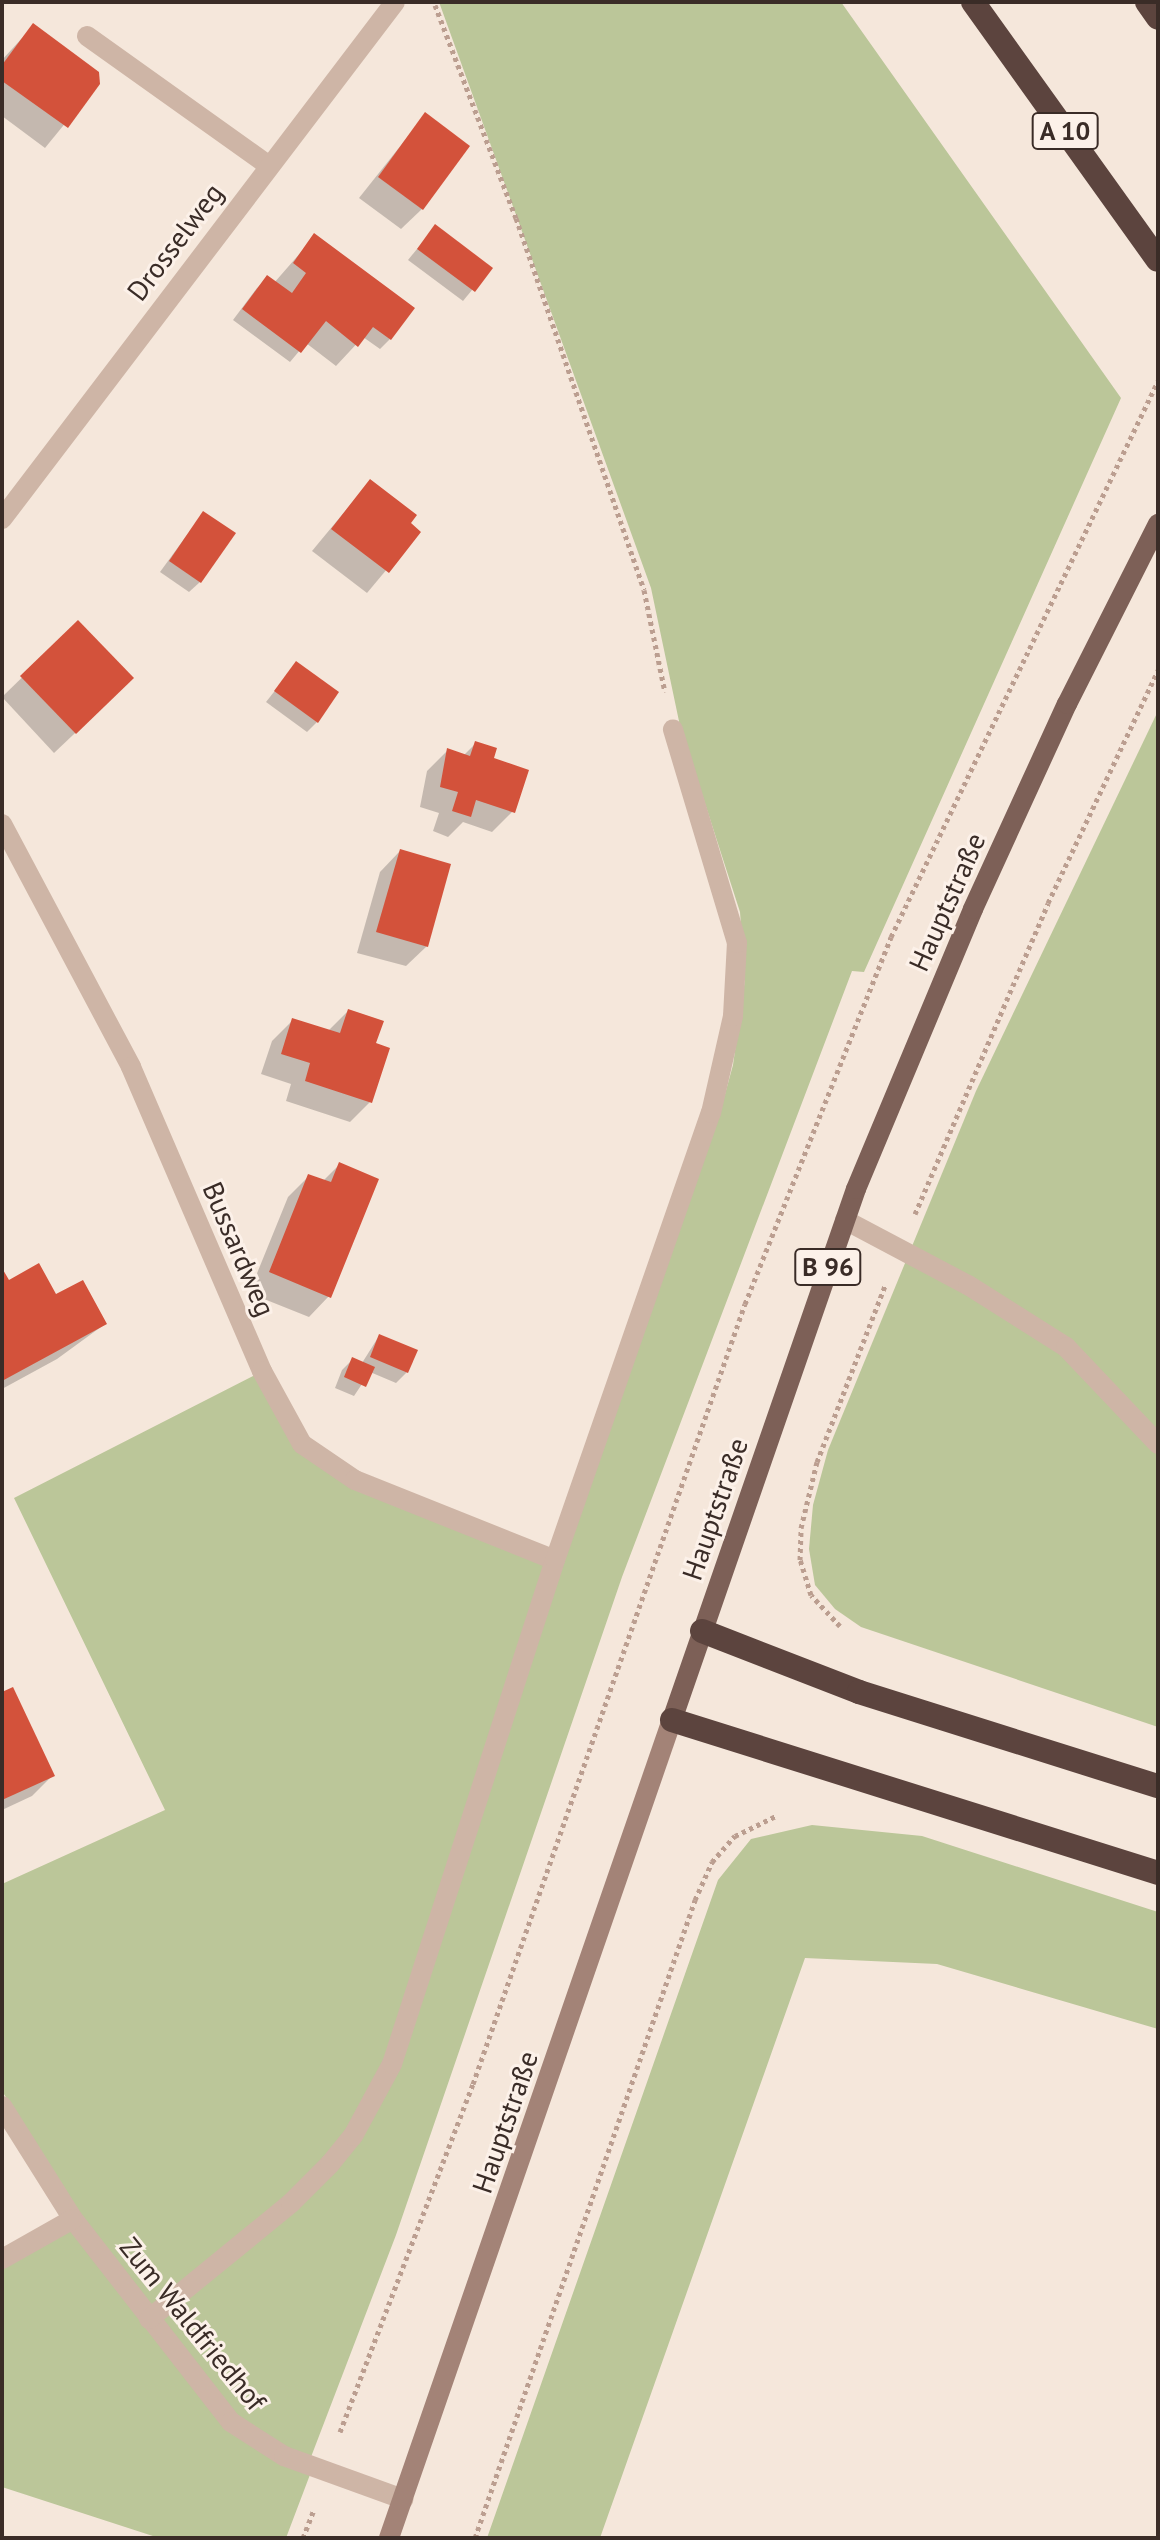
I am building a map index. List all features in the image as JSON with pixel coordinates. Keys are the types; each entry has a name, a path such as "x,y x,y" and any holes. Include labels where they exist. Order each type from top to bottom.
{"highway":[{"name":"A 10","path":"973,2 1158,260"},
{"path":"1147,2 1158,18"},
{"path":"702,1631 859,1692 1158,1786"},
{"path":"672,1720 1158,1873"}],"main road":[{"name":"Hauptstraße","path":"389,2538 845,1220 973,909 1099,638 1158,524"}],"street":[{"name":"Drosselweg","path":"2,519 268,165 395,2"},
{"path":"87,36 268,165"},
{"path":"149,2319 291,2203 353,2136 372,2104 410,2020 555,1560 711,1113 733,1016 738,955 731,913 673,729"},
{"name":"Bussardweg","path":"2,824 131,1067 262,1371 302,1444 355,1480 555,1560"},
{"path":"845,1220 901,1247 1066,1347 1158,1444"},
{"name":"Zum Waldfriedhof","path":"2,2106 73,2219 231,2422 258,2444 403,2499"},
{"path":"2,2259 73,2219"}],"path":[{"path":"434,2 516,218 644,590 673,729"},
{"path":"358,2374 473,2084 745,1304 879,967 1158,381"},
{"path":"840,1626 811,1595 800,1560 801,1528 821,1449 901,1247 1048,903 1158,670"},
{"path":"475,2538 695,1900 712,1862 735,1836 776,1816"}],"green space":[{"path":"439,2 841,2 1121,398 864,972 852,971 622,1577 396,2235 311,2457 264,2438 236,2417 161,2320 360,2141 401,2066 563,1558 719,1116 733,1065 745,979 740,912 680,726 651,588"},
{"path":"1158,711 1158,1727 861,1627 835,1609 815,1585 809,1549 813,1505 828,1450 976,1091"},
{"path":"257,1374 299,1447 547,1564 386,2062 345,2133 286,2199 153,2308 80,2215 2,2091 2,1884 165,1810 14,1498"},
{"path":"812,1825 922,1836 1158,1912 1158,2029 937,1964 805,1958 600,2538 487,2538 718,1880 751,1839"},
{"path":"73,2225 227,2426 311,2472 286,2538 159,2538 2,2487 2,2265"}],"building":[{"path":"33,23 99,72 100,84 68,128 2,81 2,65"},
{"path":"425,112 470,146 423,210 378,177"},
{"path":"435,224 493,268 475,292 417,249"},
{"path":"314,233 415,308 391,340 373,327 358,347 326,321 301,353 242,309 267,275 292,293 306,273 293,263"},
{"path":"370,479 417,515 411,523 421,532 389,573 331,529"},
{"path":"203,511 236,533 201,583 169,561"},
{"path":"78,620 134,678 76,734 20,676"},
{"path":"296,661 339,692 318,723 274,691"},
{"path":"475,741 497,748 494,758 529,770 515,813 476,800 471,817 452,811 458,792 440,787 447,748 470,756"},
{"path":"400,849 451,864 428,947 376,932"},
{"path":"348,1009 384,1021 376,1043 390,1048 372,1103 305,1081 310,1063 281,1054 292,1018 340,1033"},
{"path":"339,1162 379,1179 331,1298 269,1272 308,1174 331,1182"},
{"path":"39,1263 56,1294 83,1280 107,1324 2,1381 2,1268 9,1280"},
{"path":"379,1334 418,1350 408,1373 370,1357"},
{"path":"352,1357 375,1367 366,1387 344,1377"},
{"path":"13,1687 55,1776 2,1800 2,1692"}]}
